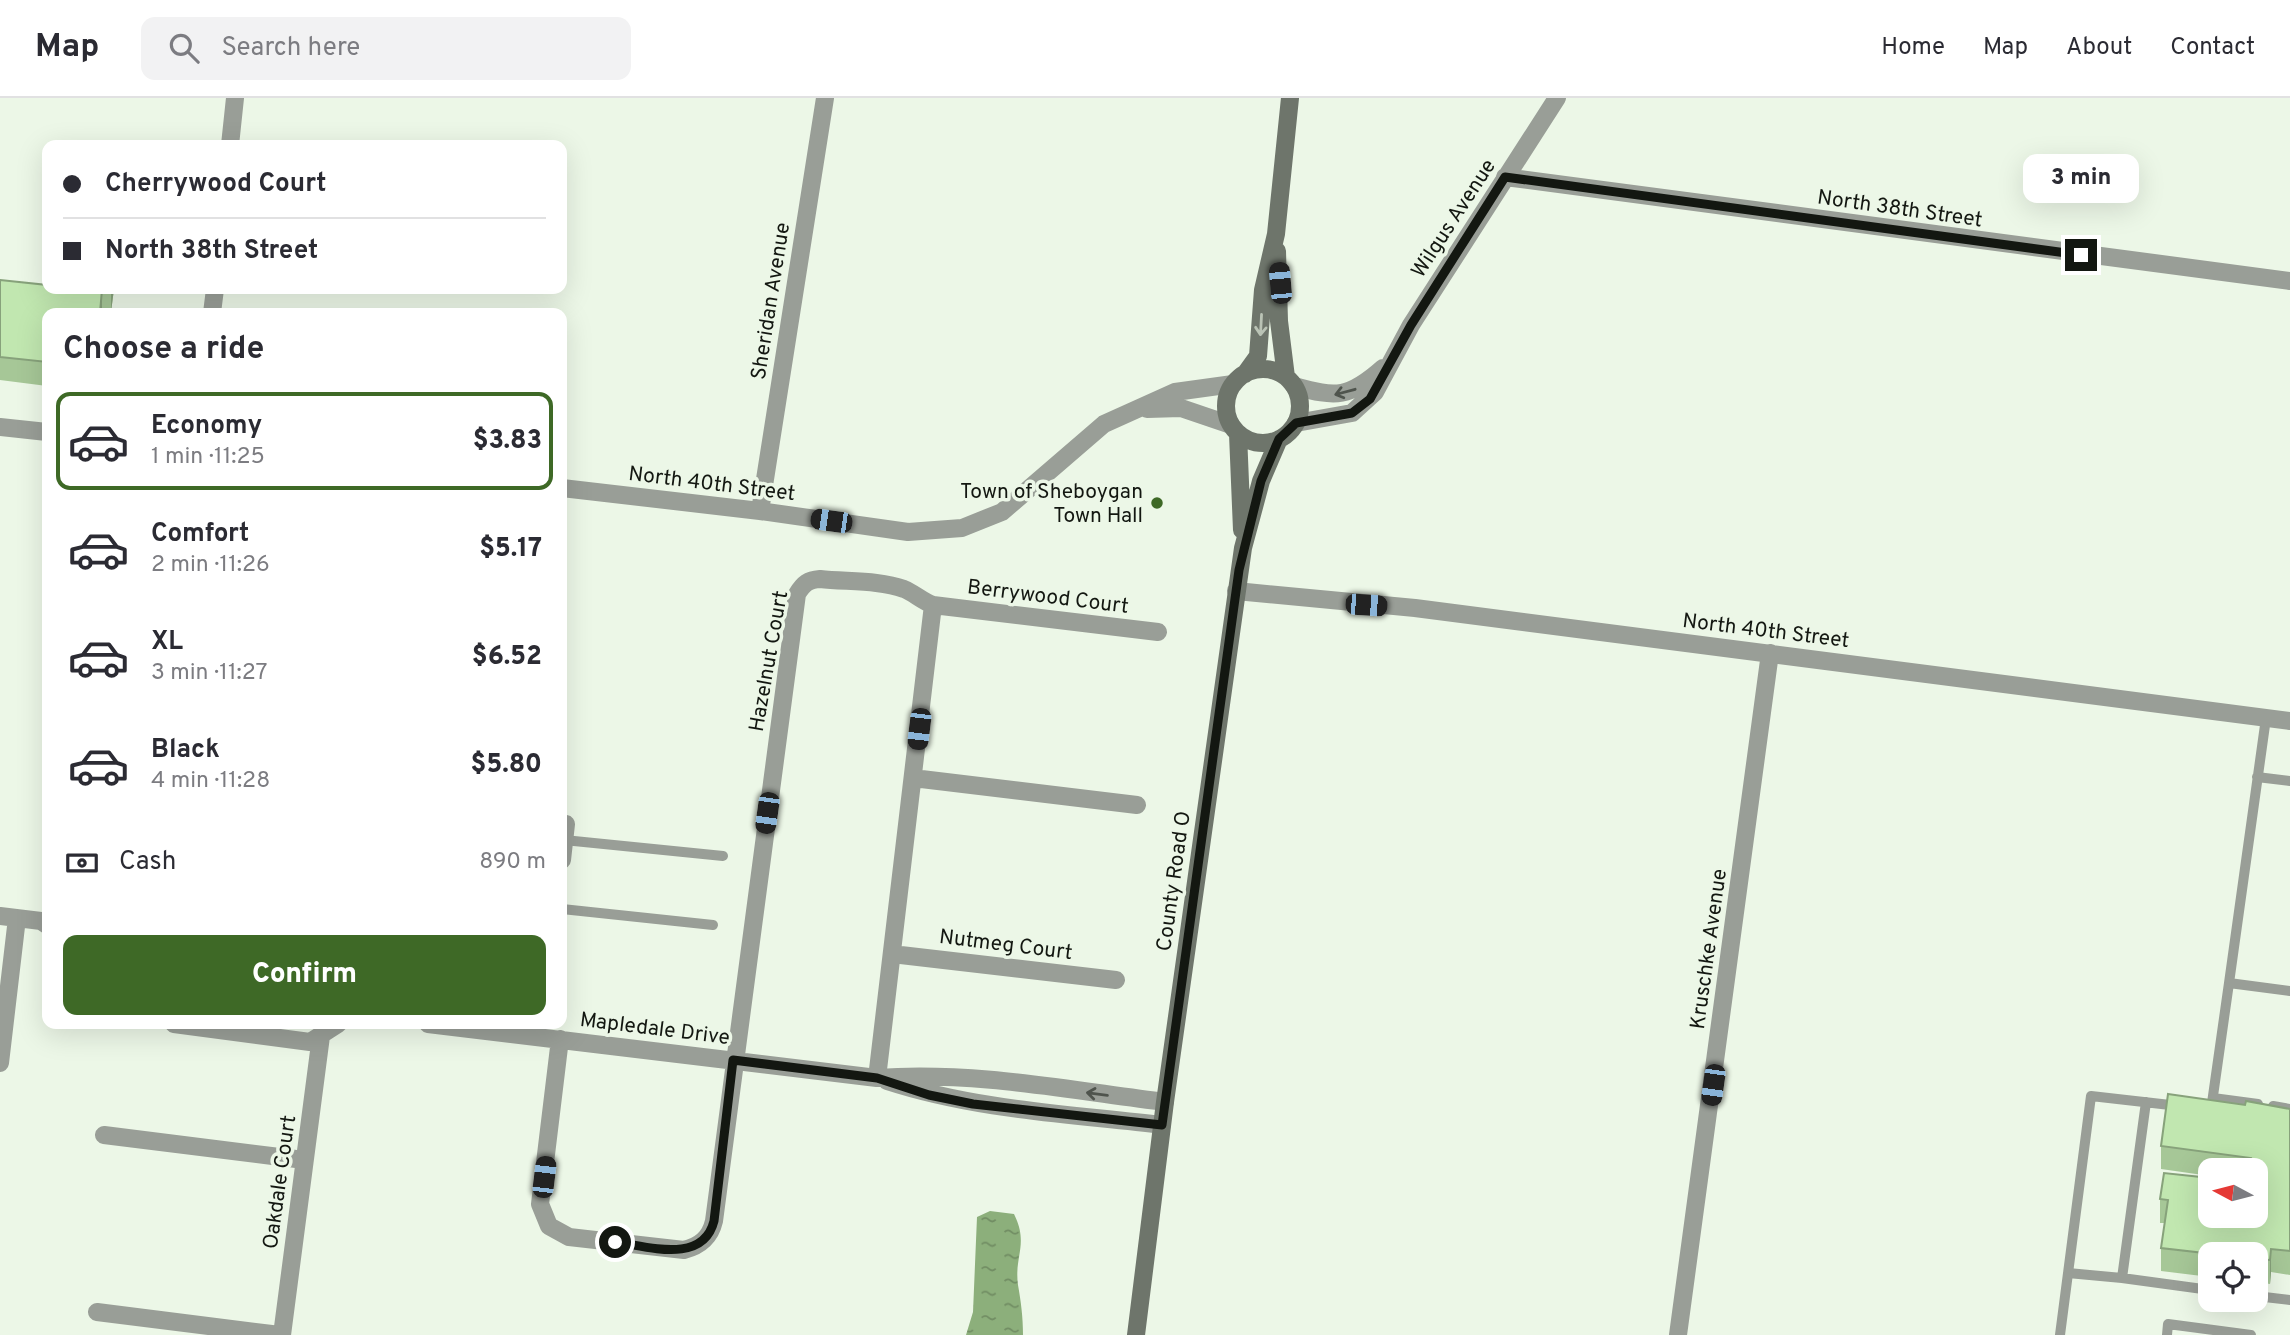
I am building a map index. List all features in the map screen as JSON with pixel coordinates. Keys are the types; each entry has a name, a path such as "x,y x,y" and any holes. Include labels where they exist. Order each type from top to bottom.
{"street":[{"path":"231,140 235,98"},
{"name":"Sheridan Avenue","path":"760,511 825,98"},
{"path":"1243,548 1234,429 1226,404 1239,379 1258,356 1263,290 1276,234 1290,98"},
{"name":"Wilgus Avenue","path":"1296,423 1335,418 1358,410 1375,392 1389,364 1557,98"},
{"name":"North 38th Street","path":"1505,177 2290,281"},
{"path":"1137,410 1181,408 1234,429 1258,443 1279,439 1296,423 1299,398 1290,381 1279,321 1280,283 1276,234"},
{"name":"Wilgus Avenue","path":"1290,381 1320,394 1344,394 1364,385 1389,364"},
{"path":"1239,379 1266,369 1290,381"},
{"name":"North 40th Street","path":"567,489 760,511 908,532 962,527 1002,512 1104,424 1175,392 1239,379"},
{"path":"0,427 42,431"},
{"name":"County Road O","path":"1136,1335 1165,1102 1236,591 1243,548 1261,481 1279,439"},
{"name":"Hazelnut Court","path":"560,1040 540,1204 549,1226 558,1233 582,1238 684,1250 705,1240 714,1221 733,1060 797,594 808,580 820,579 891,586 907,590 918,600 933,605"},
{"name":"North 40th Street","path":"1236,591 1415,608 2290,721"},
{"path":"877,1078 933,605"},
{"name":"Berrywood Court","path":"933,605 1158,632"},
{"name":"Kruschke Avenue","path":"1678,1335 1770,653"},
{"path":"913,778 1137,805"},
{"path":"0,1063 9,917 42,921"},
{"name":"Nutmeg Court","path":"891,954 1116,980"},
{"path":"212,1029 310,1042 330,1029"},
{"name":"Oakdale Court","path":"281,1335 304,1160 331,1029"},
{"name":"Mapledale Drive","path":"522,1029 541,1030 560,1040 877,1078 929,1095 973,1104 1162,1125"},
{"name":"Mapledale Drive","path":"877,1078 928,1074 967,1077 1165,1102"},
{"path":"104,1135 304,1160"},
{"path":"97,1312 281,1335"}],"lane":[{"path":"2199,1109 2212,1110 2266,718"},
{"path":"2258,777 2290,781"},
{"path":"567,832 723,856"},
{"path":"567,910 713,925"},
{"path":"2229,983 2290,991"},
{"path":"2060,1335 2091,1096 2186,1107"},
{"path":"2213,1098 2290,1108"},
{"path":"2122,1278 2146,1102"},
{"path":"2068,1273 2198,1288"},
{"path":"2268,1297 2290,1300"},
{"path":"2167,1335 2168,1324 2251,1335"}],"water":[{"path":"990,1211 1014,1214 1018,1224 1021,1242 1017,1275 1023,1335 966,1335 973,1312 977,1217"}],"building":[{"path":"0,280 42,284 42,294 102,294 100,308 42,308 42,361 0,357"},
{"path":"2168,1094 2245,1105 2246,1101 2290,1109 2290,1251 2271,1249 2270,1260 2268,1242 2198,1242 2198,1252 2161,1248 2168,1200 2160,1199 2164,1173 2198,1177 2198,1228 2268,1228 2268,1158 2161,1146"}],"place":[{"name":"Town of Sheboygan Town Hall","path":"1157,503"}],"route":[{"path":"615,1242 684,1250 705,1240 712,1230 733,1060 877,1078 929,1095 973,1104 1162,1125 1239,570 1261,481 1279,439 1296,423 1352,413 1363,406 1375,392 1411,325 1505,177 2081,255"}]}
